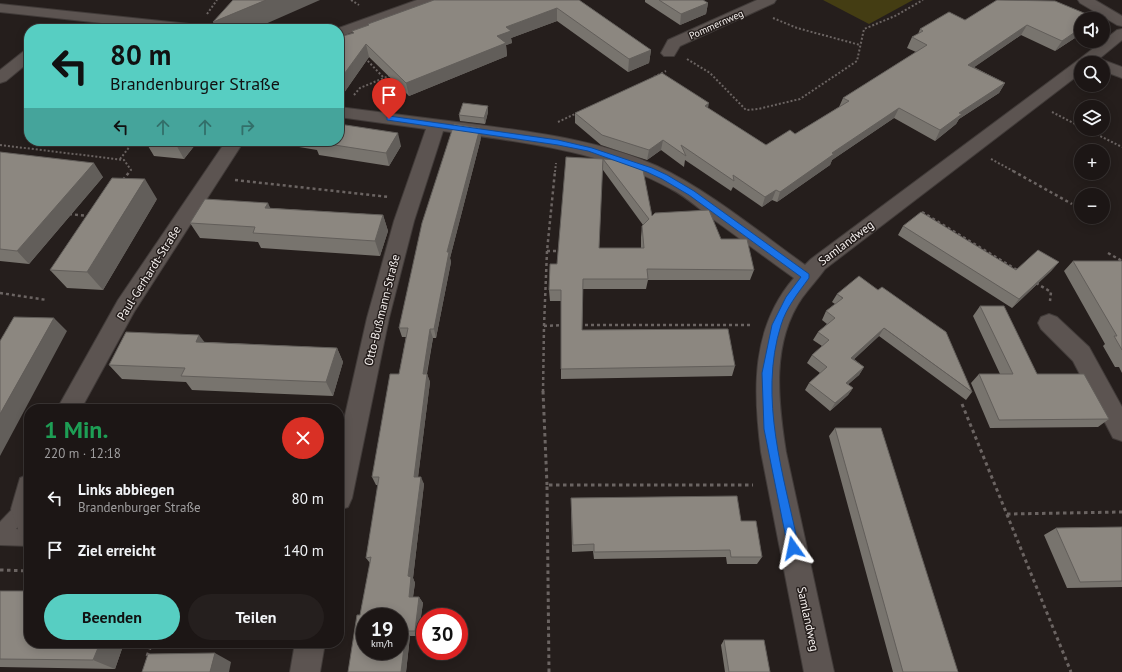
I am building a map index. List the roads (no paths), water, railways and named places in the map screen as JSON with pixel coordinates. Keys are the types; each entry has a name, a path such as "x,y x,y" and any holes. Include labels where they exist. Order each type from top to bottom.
{"street":[{"path":"344,31 430,0"},
{"path":"1085,0 1122,22"},
{"name":"Pommernweg","path":"669,53 673,43 764,2"},
{"path":"11,6 74,16 151,24"},
{"path":"65,24 74,16"},
{"name":"Samlandweg","path":"1098,56 1122,33"},
{"path":"0,78 24,58"},
{"path":"1110,69 1122,73"},
{"name":"Samlandweg","path":"819,672 769,429 767,373 776,325 789,300 806,276 818,264 1032,102 1074,74"},
{"path":"344,112 558,142 614,157 665,177 700,199 806,276"},
{"name":"Otto-Bußmann-Straße","path":"344,475 378,318 411,199 436,125"},
{"name":"Paul-Gerhardt-Straße","path":"72,404 126,306 232,146"},
{"path":"1049,323 1081,354 1122,430"},
{"path":"305,672 309,648"}],"lane":[{"path":"0,534 24,510"},
{"path":"0,537 24,538"}]}
